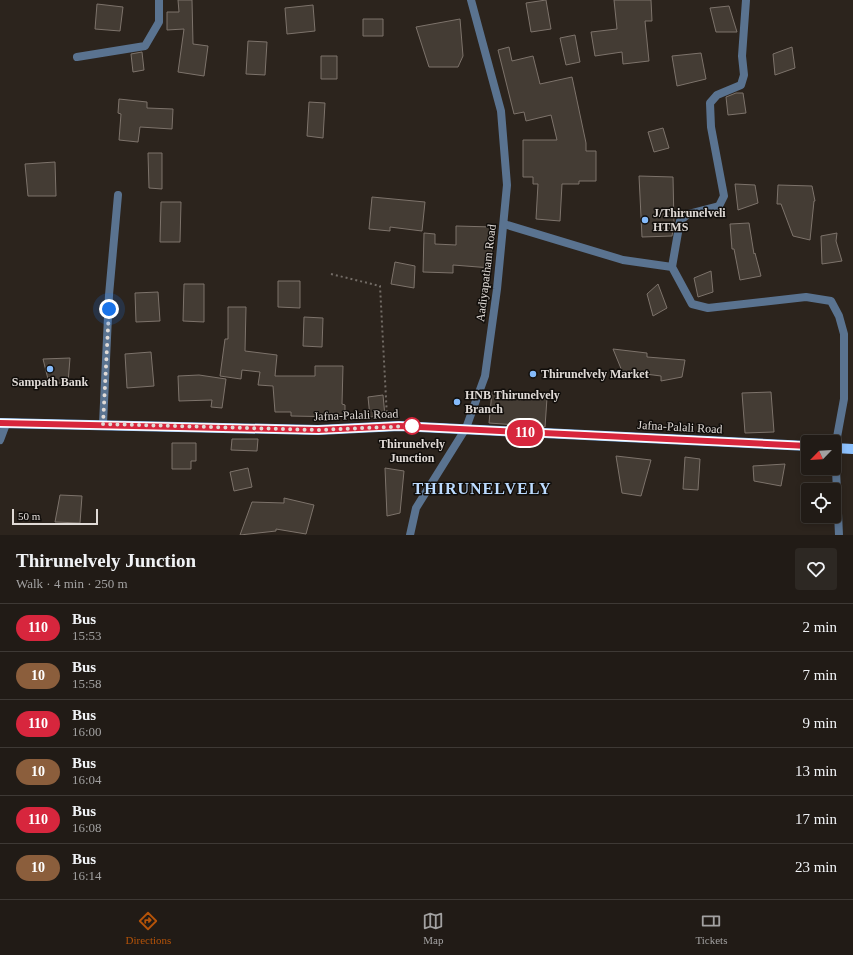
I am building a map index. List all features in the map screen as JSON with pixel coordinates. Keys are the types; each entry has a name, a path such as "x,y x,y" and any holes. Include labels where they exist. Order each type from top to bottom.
{"main road":[{"name":"Jafna-Palali Road","path":"3,423 103,424 318,430 387,426 466,428 511,433 801,446"},
{"path":"841,448 853,449"}],"street":[{"path":"77,56 145,46 159,22 159,0"},
{"name":"Aadiyapatham Road","path":"410,535 416,508 445,459 466,428 485,376 504,224 507,185 501,111 471,0"},
{"path":"746,0 742,56 744,75 741,85 716,95 710,104 711,127 724,196 719,206 688,214 680,221 672,266 692,304 708,308 806,297 831,301 839,316 844,334 844,399 837,435"},
{"path":"103,424 110,295 118,195"},
{"path":"504,224 623,260 672,266"},
{"path":"0,440 3,423"},
{"path":"836,475 839,535"}],"path":[{"path":"331,274 380,286 387,426"}],"building":[{"path":"178,0 192,0 193,44 208,46 204,76 178,72 184,29 167,30 167,12 179,12"},
{"path":"546,0 551,29 531,32 526,3"},
{"path":"614,0 651,0 652,21 645,21 649,61 623,64 622,52 595,56 591,32 617,29"},
{"path":"97,4 123,7 120,31 95,29"},
{"path":"313,5 315,31 287,34 285,8"},
{"path":"729,6 737,32 716,32 710,8"},
{"path":"363,19 383,19 383,36 363,36"},
{"path":"460,19 463,56 458,67 429,67 416,27"},
{"path":"575,35 580,62 566,65 560,38"},
{"path":"248,41 267,42 265,75 246,74"},
{"path":"509,47 512,61 533,56 540,84 572,77 586,143 586,151 596,151 596,181 579,181 579,184 562,184 560,221 536,219 538,184 533,184 533,177 523,177 523,140 557,140 551,115 526,121 524,112 514,114 498,50"},
{"path":"792,47 795,68 775,75 773,54"},
{"path":"142,52 144,70 133,72 131,54"},
{"path":"701,53 706,79 677,86 672,56"},
{"path":"321,56 337,56 337,79 321,79"},
{"path":"736,93 743,93 746,113 728,115 726,97"},
{"path":"119,99 147,102 147,108 173,109 172,129 140,127 138,142 119,140 121,114 118,113"},
{"path":"309,102 325,103 323,138 307,136"},
{"path":"663,128 669,148 654,152 648,132"},
{"path":"148,153 162,153 162,189 149,188"},
{"path":"55,162 56,196 28,196 25,164"},
{"path":"639,176 673,177 674,224 672,236 642,237"},
{"path":"735,184 755,185 758,203 738,210"},
{"path":"778,185 812,186 815,201 810,240 793,236 781,204 777,204"},
{"path":"372,197 425,202 422,231 390,227 390,231 369,229"},
{"path":"161,202 181,202 180,242 160,242"},
{"path":"749,223 754,254 755,253 761,276 740,280 734,249 732,249 730,224"},
{"path":"456,226 493,227 491,268 453,265 453,273 423,272 424,233 435,234 435,244 456,245"},
{"path":"837,233 836,241 842,261 822,264 821,236"},
{"path":"395,262 415,266 414,288 391,284"},
{"path":"711,271 713,292 698,297 694,278"},
{"path":"278,281 300,281 300,308 278,307"},
{"path":"184,284 204,284 204,322 183,321"},
{"path":"658,284 667,308 653,316 647,294"},
{"path":"158,292 160,321 136,322 135,293"},
{"path":"228,307 246,307 245,351 277,355 275,376 315,376 315,366 343,366 342,404 345,405 345,417 291,416 291,412 275,412 273,386 258,385 260,372 242,370 241,379 220,376 225,339 228,339"},
{"path":"304,317 323,318 322,347 303,346"},
{"path":"613,349 647,353 647,357 685,360 682,377 661,381 661,376 622,371"},
{"path":"151,352 154,386 127,388 125,354"},
{"path":"70,358 68,383 49,383 43,359"},
{"path":"199,375 226,379 222,408 211,407 212,400 179,401 178,376"},
{"path":"492,392 547,398 545,427 489,423"},
{"path":"771,392 774,432 745,433 742,393"},
{"path":"383,395 385,416 370,417 368,397"},
{"path":"232,439 258,439 257,451 231,450"},
{"path":"172,443 196,443 196,461 191,461 191,469 172,469"},
{"path":"616,456 651,460 641,496 622,493"},
{"path":"685,457 700,459 698,490 683,489"},
{"path":"785,464 781,486 754,481 753,466"},
{"path":"248,468 252,487 234,491 230,472"},
{"path":"385,468 404,471 400,513 387,516"},
{"path":"60,495 82,496 80,523 55,522"},
{"path":"284,498 314,505 306,534 276,529 276,531 240,535 252,502 284,503"}],"bus line":[{"name":"110","path":"0,423 103,424 318,430 399,426 466,428 511,433 801,446"}],"place":[{"name":"J/Thirunelveli HTMS","path":"645,220"},
{"name":"Sampath Bank","path":"50,369"},
{"name":"Thirunelvely Market","path":"533,374"},
{"name":"HNB Thirunelvely Branch","path":"457,402"},
{"name":"Thirunelvely Junction","path":"412,426"}],"district":[{"name":"THIRUNELVELY","path":"482,488"}],"route":[{"path":"109,309 103,424 318,430 412,426"}]}
